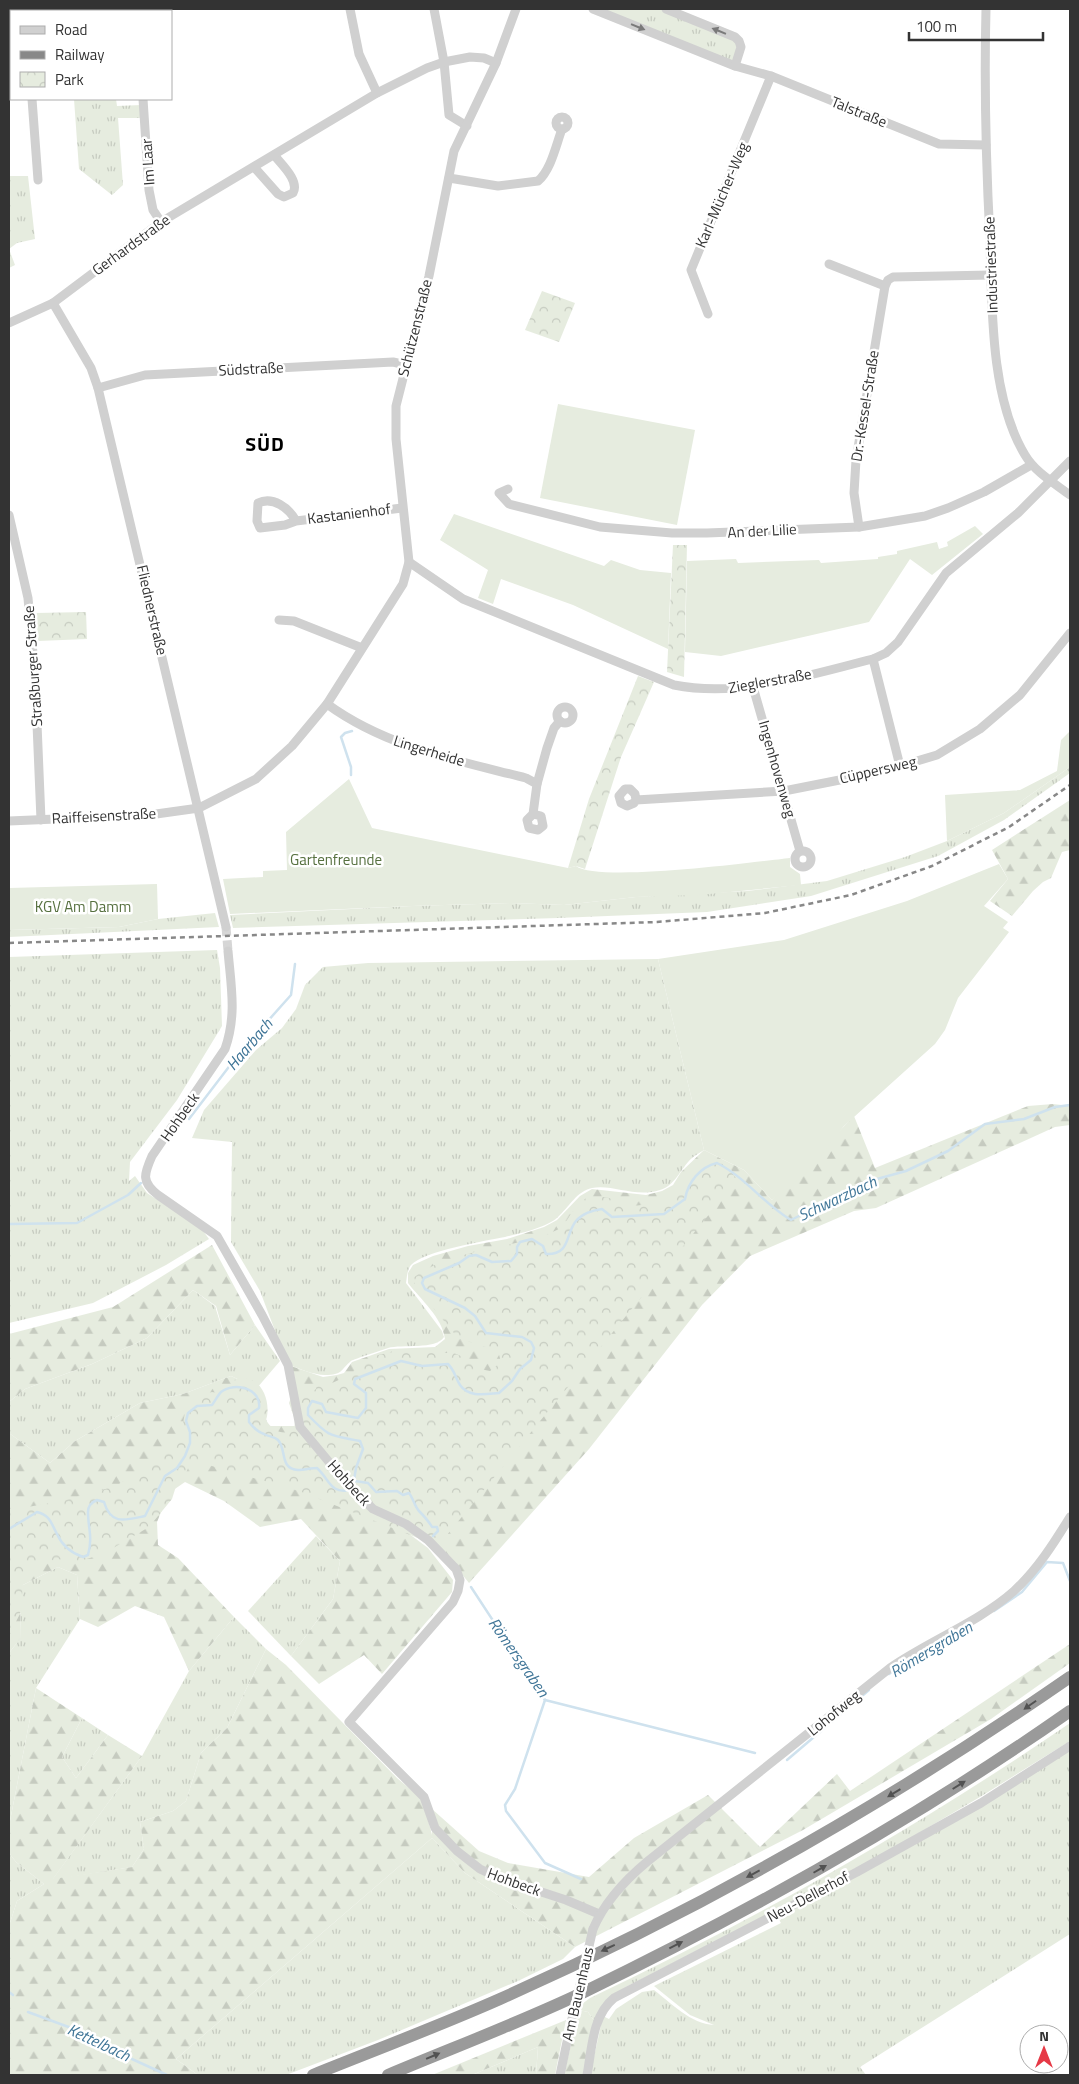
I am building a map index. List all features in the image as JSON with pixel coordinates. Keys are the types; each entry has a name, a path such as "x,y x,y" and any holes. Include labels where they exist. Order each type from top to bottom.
{"highway":[{"path":"313,2075 500,1999 702,1901 775,1862 970,1746 1070,1677"},
{"path":"388,2075 580,1994 752,1907 895,1825 961,1784 1070,1711"}],"street":[{"path":"350,9 359,54 377,93"},
{"path":"434,9 444,62 450,115 467,126"},
{"name":"Schützenstraße","path":"198,808 256,779 292,746 327,704 403,584 409,562 396,439 396,406 427,282 454,151 496,63 516,9"},
{"name":"Talstraße","path":"593,9 735,66 771,76 939,144 986,145"},
{"path":"666,9 735,37 740,41 735,66"},
{"name":"Industriestraße","path":"986,9 986,145 991,275 994,336 1001,385 1011,425 1031,465 1070,495"},
{"name":"Gerhardstraße","path":"9,323 53,303 161,222 377,93 427,68 444,62 470,57 484,58 496,63"},
{"name":"Karl-Mücher-Weg","path":"708,314 691,270 771,76"},
{"path":"32,100 38,180"},
{"name":"Im Laar","path":"144,100 149,190 153,210 161,222"},
{"path":"449,178 498,186 538,181 542,178 562,129"},
{"path":"254,167 278,194 284,196 293,193 296,189 295,183 274,154"},
{"path":"829,264 885,286 888,280 893,277 991,275"},
{"name":"Dr.-Kessel-Straße","path":"859,527 854,493 856,460 885,286"},
{"name":"Fliednerstraße","path":"53,303 91,368 98,388 226,927"},
{"name":"Südstraße","path":"98,388 145,375 393,362 406,365"},
{"name":"Zieglerstraße","path":"409,562 463,599 674,684 705,690 753,687 873,659 886,653 898,642 946,573 1018,513 1070,460"},
{"name":"An der Lilie","path":"508,489 499,493 509,504 600,527 672,533 707,533 859,527 925,516 948,508 984,492 1031,465"},
{"name":"Kastanienhof","path":"296,520 291,511 278,503 268,500 258,502 257,521 260,528 285,525 296,520 402,508"},
{"name":"Straßburger Straße","path":"9,515 28,598 35,676 41,820"},
{"path":"279,620 294,621 362,648"},
{"name":"Cüppersweg","path":"636,800 784,790 900,766 936,755 980,729 1020,695 1070,633"},
{"path":"873,659 900,766"},
{"name":"Ingenhovenweg","path":"753,687 800,851"},
{"name":"Lingerheide","path":"327,704 367,729 402,745 526,778 537,784"},
{"path":"533,814 537,784 554,728 560,721"},
{"name":"Raiffeisenstraße","path":"9,821 149,815 198,808"},
{"name":"Hohbeck","path":"228,950 233,1004 231,1031 225,1049 152,1156 145,1173 145,1180 149,1188 217,1236 288,1365 300,1427 357,1494 373,1509 406,1524 428,1540 456,1569 460,1580 453,1602 349,1722 424,1797 436,1828 457,1851 480,1869 499,1878 566,1900 599,1914"},
{"name":"Lohofweg","path":"599,1914 628,1878 877,1677 925,1645 990,1608 1016,1590 1053,1545 1070,1517"},
{"name":"Neu-Dellerhof","path":"587,2075 597,2024 603,2009 614,1998 865,1867 981,1803 1070,1746"},
{"name":"Am Bauenhaus","path":"560,2075 593,1929 599,1914"}],"green space":[{"path":"49,9 114,9 114,10"},
{"path":"596,9 667,9 739,41 734,65"},
{"path":"74,100 116,100 117,106 141,105 142,118 118,118 123,185 112,195 79,169"},
{"path":"9,176 28,176 35,239 17,243 9,249"},
{"path":"9,249 15,265 9,268"},
{"path":"542,291 575,303 559,342 525,330"},
{"path":"558,404 695,430 677,525 540,498"},
{"path":"454,514 604,566 611,560 640,570 671,573 668,649 573,605 501,579 493,604 478,598 488,570 440,540"},
{"path":"975,526 983,534 932,575 910,559 869,622 721,656 685,652 687,561 736,559 738,563 819,560 821,563 878,559 878,557 897,554 897,551 937,542 939,549 948,546 947,542"},
{"path":"673,545 687,545 684,677 667,672"},
{"path":"86,612 87,639 38,641 36,613"},
{"path":"638,676 654,682 621,757 585,869 576,866 568,868 589,799"},
{"path":"1070,731 1070,767 1004,813 947,841 945,795 1020,790 1057,771 1061,740"},
{"path":"1070,767 1070,773 1004,820 938,856 811,896 707,912 558,918 233,928 230,915 511,903 564,905 636,897 747,891 827,881 905,857 947,841 1004,813"},
{"name":"Gartenfreunde","path":"349,779 372,828 568,868 576,866 590,871 644,872 678,870 790,858 790,867 800,874 801,885 699,895 636,897 564,905 511,903 230,914 223,879 263,877 263,871 287,870 286,832"},
{"path":"1070,800 1070,850 1062,852 1051,878 1033,891 1012,916 990,901 1008,879 992,850"},
{"path":"999,864 1008,879 984,906 1008,922 1003,928 1009,932 958,998 945,1030 935,1044 844,1126 808,1172 772,1200 744,1170 704,1150 658,959 784,940 907,901"},
{"name":"KGV Am Damm","path":"157,884 158,919 119,927 9,930 9,888"},
{"path":"215,913 219,927 9,937 9,930 119,927 158,919"},
{"path":"217,950 220,968 222,1026 177,1100 130,1162 129,1181 135,1176 147,1193 201,1228 209,1239 166,1265 93,1303 9,1323 9,957"},
{"path":"658,959 704,1150 688,1162 674,1181 660,1190 642,1193 600,1187 592,1188 582,1192 553,1221 540,1227 526,1232 441,1251 428,1255 411,1265 406,1283 442,1331 444,1337 440,1341 434,1344 388,1348 351,1361 341,1371 331,1375 316,1374 288,1365 260,1291 231,1242 232,1142 192,1138 204,1110 256,1050 282,1028 296,1009 305,985 323,967 368,963"},
{"path":"1053,1104 1070,1106 1070,1125 1055,1127 876,1208 854,1211 750,1256 702,1305 589,1449 469,1583 435,1541 300,1427 288,1365 323,1377 337,1375 344,1373 352,1362 389,1349 435,1347 445,1339 440,1323 408,1283 408,1273 413,1265 433,1256 468,1246 507,1239 544,1227 557,1220 580,1196 592,1189 646,1195 662,1191 673,1185 681,1172 704,1150 744,1170 772,1200 854,1116 875,1168 1028,1106"},
{"path":"704,1163 725,1164 730,1167 734,1176 738,1179 438,1546 299,1491 191,1460 187,1471 177,1483 172,1499 149,1527 103,1554 80,1561 55,1559 35,1569 23,1582 21,1611 9,1636 9,1513 17,1509 66,1500 116,1486 165,1454 180,1439 187,1402 192,1397 212,1392 218,1393 228,1388 234,1380 246,1378 252,1380 262,1389 268,1408 266,1420 272,1427 285,1433 294,1431 295,1420 289,1403 293,1392 311,1393 316,1389 317,1381 332,1383 352,1374 359,1364 373,1356 408,1349 416,1349 425,1353 454,1353 470,1360 480,1369 490,1371 501,1362 498,1351 458,1338 416,1287 413,1278 447,1260 523,1241 559,1229 587,1197 606,1197 633,1206 658,1203 667,1199 686,1178 699,1173"},
{"path":"212,1245 255,1325 230,1355 216,1306 193,1290 147,1338 92,1364 25,1389 9,1402 9,1334 113,1307"},
{"path":"193,1290 215,1306 230,1355 255,1325 280,1361 257,1388 231,1376 183,1394 140,1403 75,1441 50,1463 9,1433 9,1402 25,1389 92,1364 147,1338"},
{"path":"231,1376 257,1388 268,1426 295,1426 408,1533 428,1548 453,1580 452,1592 382,1674 364,1655 319,1684 291,1656 333,1599 340,1561 301,1519 260,1527 224,1501 185,1482 169,1493 157,1522 158,1545 178,1558 234,1617 189,1671 164,1617 135,1606 98,1627 80,1619 77,1575 58,1567 21,1586 20,1639 9,1653 9,1433 50,1463 75,1441 140,1403 183,1394"},
{"path":"316,1536 340,1561 333,1599 291,1656 248,1611"},
{"path":"58,1567 77,1575 80,1619 36,1688 9,1826 9,1653 20,1639 21,1586"},
{"path":"234,1617 266,1649 227,1728 201,1753 186,1801 173,1811 140,1822 144,1849 132,1867 52,1880 142,1756 189,1671"},
{"path":"1070,1644 1070,1663 991,1719 803,1830 575,1947 465,1873 432,1838 176,2059 198,2075 9,2075 9,1926 17,1901 44,1884 16,1862 9,1853 9,1826 36,1688 82,1718 62,1757 76,1778 108,1735 142,1756 53,1879 132,1867 144,1849 140,1822 173,1811 186,1801 201,1753 227,1728 266,1649 286,1665 397,1778 423,1800 432,1835 432,1809 479,1851 508,1863 589,1877 634,1838 708,1795 760,1847 837,1774 850,1791"},
{"path":"82,1718 108,1735 76,1778 62,1757"},
{"path":"1070,1723 1070,1741 866,1864 626,1987 595,2022 588,2012 579,2010 582,2004 590,1998 714,1936 836,1870 954,1799"},
{"path":"1070,1750 1070,1934 860,2067 866,2075 590,2075 603,2016 609,2019 616,2009 642,1992 654,1990 689,2017 714,2025 690,2015 654,1986 781,1923 778,1918 859,1875"},
{"path":"432,1838 465,1873 575,1947 563,1959 518,1981 378,2040 286,2075 198,2075 176,2059"},
{"path":"9,1853 16,1862 44,1884 17,1901 9,1926"},
{"path":"579,2010 588,2012 595,2022 584,2075 564,2075"},
{"path":"566,2020 555,2075 536,2075 538,2047 472,2075 432,2075"},
{"path":"538,2047 536,2075 472,2075"}],"waterway":[{"name":"Haarbach","path":"351,775 351,767 341,737 345,733 352,731"},
{"name":"Haarbach","path":"189,1119 241,1051 291,995 295,964"},
{"name":"Schwarzbach","path":"353,1486 356,1468 363,1449 360,1441 336,1436 321,1428 308,1415 308,1408 312,1401 322,1404 326,1412 358,1418 366,1408 366,1393 354,1384 355,1379 401,1361 422,1366 448,1364 460,1385 468,1392 473,1394 499,1393 512,1381 520,1369 531,1360 534,1348 531,1342 522,1337 486,1333 475,1316 465,1308 425,1289 422,1283 424,1278 459,1263 469,1256 476,1255 492,1262 511,1261 517,1254 517,1247 520,1242 532,1239 543,1246 546,1254 560,1251 564,1247 576,1221 584,1214 595,1210 602,1209 612,1217 664,1214 685,1199 692,1181 700,1172 717,1163 737,1176 781,1214 791,1220 866,1182 906,1171 948,1151 985,1124 1024,1119 1055,1107 1070,1105"},
{"name":"Haarbach","path":"9,1224 77,1223 128,1195 141,1183"},
{"name":"Schwarzbach","path":"9,1529 37,1512 41,1513 50,1520 61,1542 67,1548 83,1557 88,1555 90,1538 88,1512 91,1504 97,1500 104,1502 111,1515 120,1520 145,1516 165,1476 177,1468 185,1456 190,1443 190,1432 186,1421 188,1413 197,1406 212,1405 221,1392 233,1387 246,1389 256,1396 259,1401 259,1408 249,1415 249,1422 259,1432 278,1440 288,1466 298,1470 317,1468 334,1488 343,1491 350,1490"},
{"name":"Römersgraben","path":"355,1481 368,1483 376,1492 397,1491 403,1495 409,1493 418,1509 432,1527 437,1527 438,1531 433,1536"},
{"name":"Römersgraben","path":"994,1611 1022,1592 1047,1562 1063,1563 1070,1581"},
{"name":"Römersgraben","path":"471,1587 545,1700 755,1753"},
{"name":"Römersgraben","path":"889,1674 901,1666"},
{"name":"Römersgraben","path":"787,1760 869,1690"},
{"path":"545,1700 515,1789 505,1805 506,1811 545,1863 581,1879"},
{"name":"Kettelbach","path":"9,1992 13,1995"},
{"name":"Kettelbach","path":"28,2012 74,2029 99,2044 167,2075"}],"tunnel":[{"path":"226,927 228,951"}],"railway":[{"path":"9,943 657,922 765,913 851,895 932,866 1009,827 1070,785"}],"district":[{"name":"SÜD","path":"265,444"}]}
